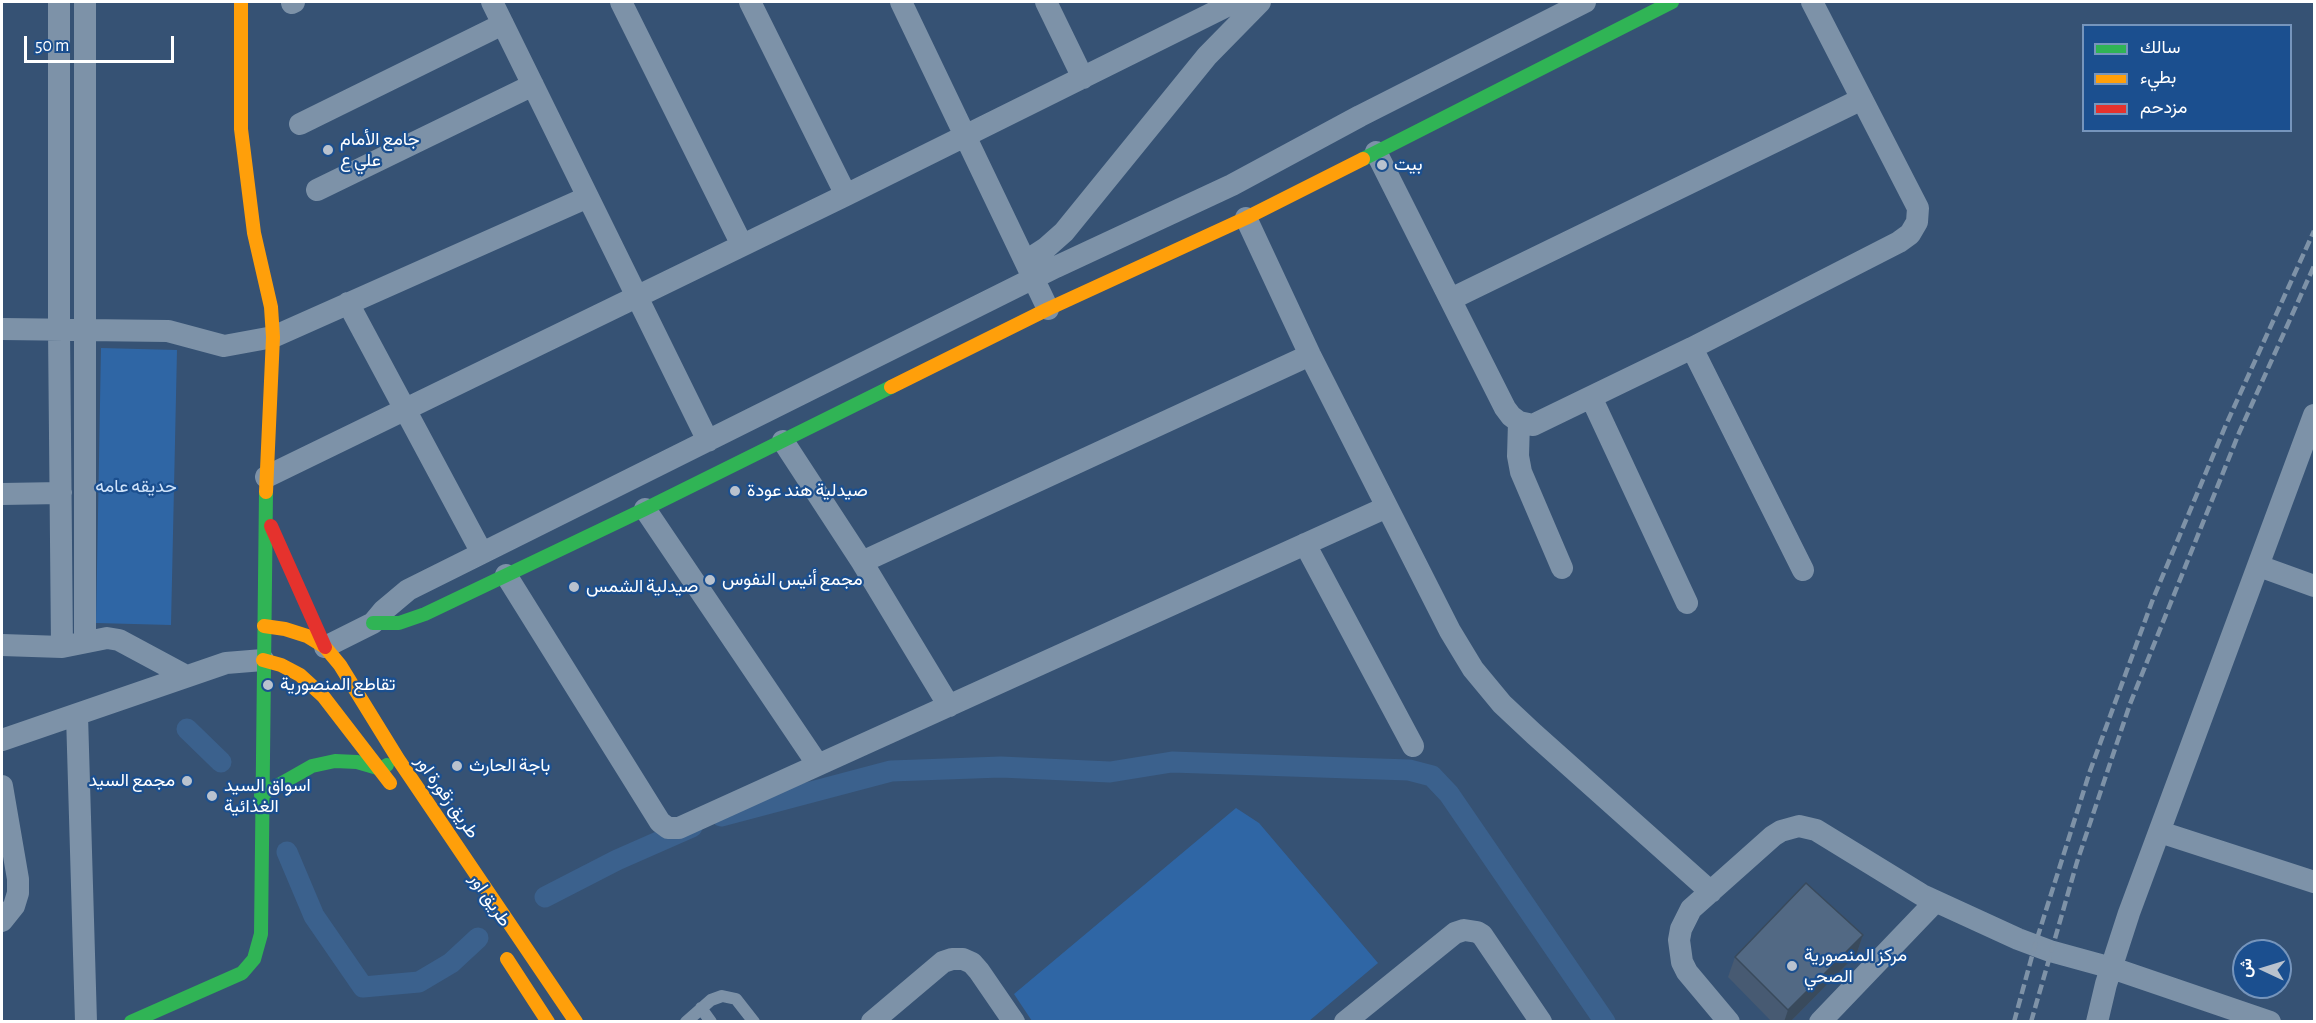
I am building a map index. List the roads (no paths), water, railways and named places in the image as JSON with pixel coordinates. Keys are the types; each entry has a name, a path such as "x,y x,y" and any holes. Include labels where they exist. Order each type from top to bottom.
{"street":[{"path":"59,2 62,647"},
{"path":"85,2 85,642"},
{"path":"131,1022 242,974 254,959 261,934 266,477 273,337 271,307 254,233 241,129 241,2"},
{"path":"492,2 708,441"},
{"path":"621,2 742,245"},
{"path":"750,2 846,195"},
{"path":"901,2 967,135 1048,309"},
{"path":"1046,2 1083,78"},
{"path":"266,477 846,195 1235,2"},
{"path":"1030,270 1046,248 1064,232 1207,56 1260,2"},
{"path":"266,512 290,573 325,647 373,623 383,610 408,590 708,441 1030,270 1232,185 1360,116 1585,2"},
{"path":"373,623 399,623 412,620 645,509 1048,309 1246,218 1672,2"},
{"path":"1376,152 1505,408 1519,422 1533,425 1692,348 1899,242 1910,234 1917,222 1918,208 1812,2"},
{"path":"300,124 503,24"},
{"path":"317,190 533,85"},
{"path":"1450,300 1862,99"},
{"path":"2,329 168,331 224,345 273,337 588,197"},
{"path":"1246,218 1310,355 1450,631 1473,669 1502,704 1711,892"},
{"path":"348,303 482,553"},
{"path":"1692,348 1803,570"},
{"path":"862,562 1310,355"},
{"path":"1591,397 1688,603"},
{"path":"1519,422 1518,456 1521,472 1562,568"},
{"path":"2097,1022 2129,913 2313,426"},
{"path":"783,441 862,562 949,706"},
{"path":"2,494 61,494"},
{"path":"506,575 660,822 668,828 679,828 1387,507"},
{"path":"645,509 818,765"},
{"path":"1305,544 1413,746"},
{"path":"2259,567 2314,586"},
{"name":"طريق زقورة اور","path":"264,626 285,629 307,636 325,647 340,665 398,759 576,1022"},
{"path":"2,645 62,647 107,638 119,640 186,676"},
{"path":"2,740 226,663 263,660 281,665 300,675 316,689 381,769 400,798"},
{"path":"77,715 86,1022"},
{"path":"261,795 312,766 335,761 357,762 381,769 398,759"},
{"path":"2,786 18,879 18,893 14,906 2,921"},
{"path":"1729,1022 1687,972 1679,951 1678,940 1685,918 1691,909 1773,836 1799,826 1816,830 1935,902 2018,939 2050,951 2112,968 2270,1022"},
{"path":"2160,832 2314,882"},
{"path":"1820,1022 1935,902"},
{"path":"1344,1022 1455,933 1464,930 1482,935 1542,1022"},
{"name":"طريق اور","path":"499,946 548,1022"},
{"path":"872,1022 943,962 952,959 963,959 980,970 1014,1022"}],"lane":[{"path":"686,1022 716,997 736,999 754,1022"},
{"path":"701,1008 711,1022"}],"waterway":[{"path":"187,729 221,762"},
{"path":"721,816 891,771 1001,767 1110,772 1172,762 1409,770 1432,776 1449,794 1605,1022"},
{"path":"545,897 617,860 692,827"},
{"path":"287,852 314,916 363,987 419,982 451,963 478,938"}],"railway":[{"path":"2014,1022 2035,945 2090,771 2153,599 2225,427 2314,231"},
{"path":"2031,1022 2077,862 2130,704 2239,433 2314,266"}],"place":[{"name":"جامع الأمام علي ع","path":"328,150"},
{"name":"بيت","path":"1382,165"},
{"name":"صيدلية هند عودة","path":"735,491"},
{"name":"مجمع أنيس النفوس","path":"710,580"},
{"name":"صيدلية الشمس","path":"574,587"},
{"name":"تقاطع المنصورية","path":"268,685"},
{"name":"باجة الحارث","path":"457,766"},
{"name":"مجمع السيد","path":"187,781"},
{"name":"اسواق السيد الغذائية","path":"212,796"},
{"name":"مركز المنصورية الصحي","path":"1792,966"}],"park label":[{"name":"حديقه عامه","path":"136,487"}]}
